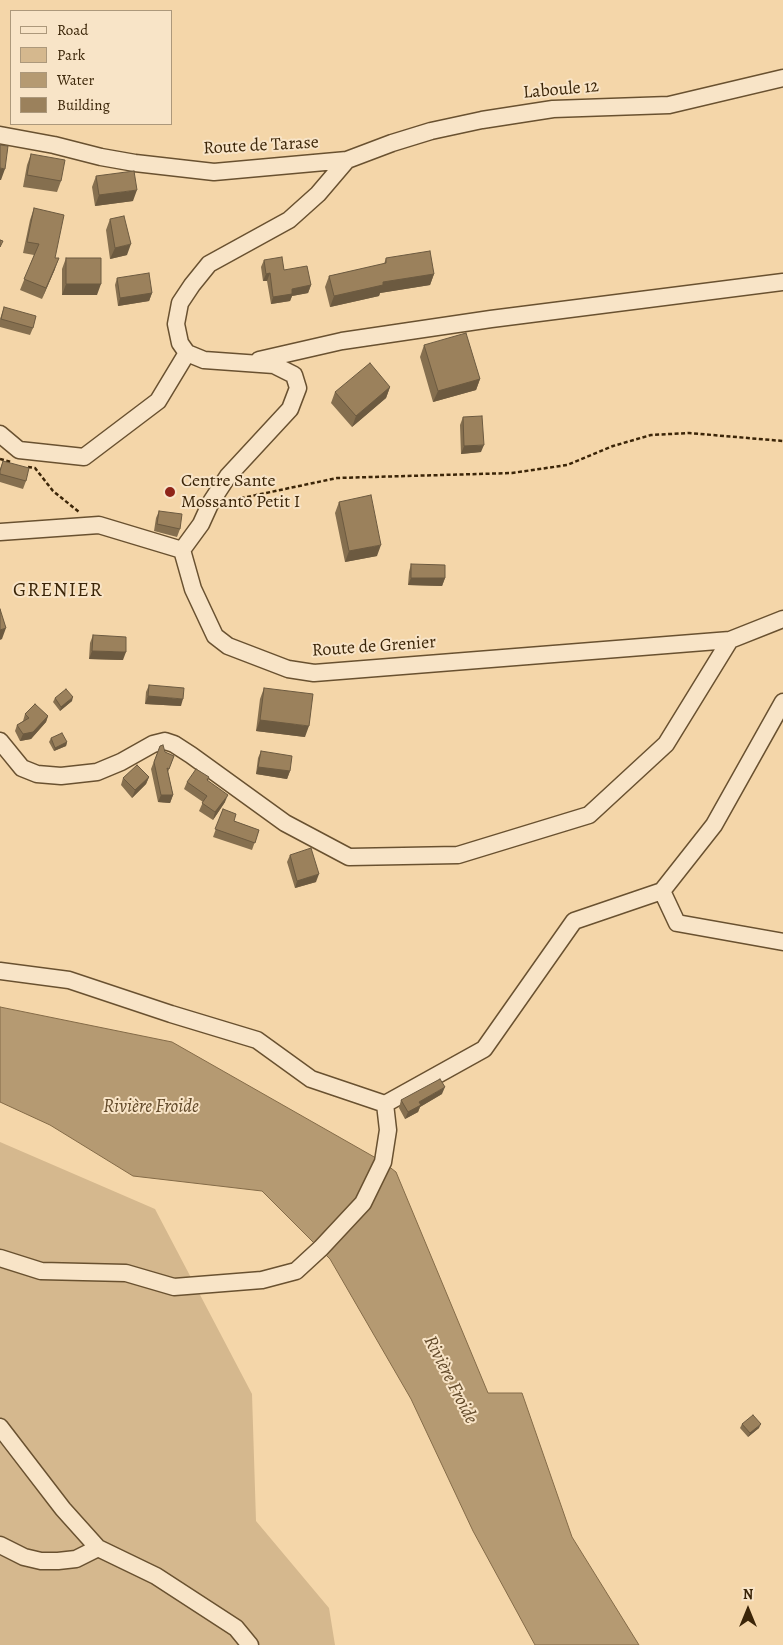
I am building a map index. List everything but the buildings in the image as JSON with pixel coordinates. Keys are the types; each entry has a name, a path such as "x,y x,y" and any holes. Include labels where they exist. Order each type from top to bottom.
{"street":[{"name":"Laboule 12","path":"347,160 431,131 482,120 553,109 669,105 783,78"},
{"name":"Route de Tarase","path":"0,135 135,163 214,172 347,160"},
{"path":"0,532 99,525 182,550 201,524 228,476 290,409 298,388 294,375 274,365 204,360 187,352 180,343 176,324 180,303 209,264 289,220 318,194 347,160"},
{"path":"247,363 342,341 490,319 783,282"},
{"path":"0,434 19,450 84,457 158,401 187,352"},
{"name":"Route de Grenier","path":"182,550 193,588 215,636 228,646 288,669 314,673 730,640 783,619"},
{"path":"0,741 22,768 37,774 61,776 97,772 121,762 153,744 165,741 174,744 191,755 285,823 349,857 458,855 589,815 666,744 730,640"},
{"path":"0,971 69,980 257,1040 311,1079 385,1104 484,1049 574,921 662,891 714,825 783,702"},
{"path":"662,891 677,923 783,942"},
{"path":"0,1258 41,1271 126,1273 174,1287 262,1280 296,1271 364,1203 383,1162 388,1130 385,1104"},
{"path":"0,1427 63,1509 98,1548 156,1576 236,1628 250,1645"},
{"path":"0,1545 24,1557 41,1561 76,1559 98,1548"}],"path":[{"path":"212,502 232,500 337,478 512,473 567,465 613,446 651,435 689,434 783,441"},
{"path":"0,459 18,464"},
{"path":"26,466 35,468 53,491 80,512"}],"green space":[{"path":"0,1142 155,1209 252,1394 256,1521 329,1608 335,1645 0,1645"}],"water":[{"name":"Rivière Froide","path":"0,1007 172,1042 383,1162 396,1172 488,1393 522,1393 572,1537 639,1645 535,1645 473,1531 411,1399 330,1259 262,1191 133,1176 50,1125 0,1102"}],"place":[{"name":"Centre Sante Mossanto Petit I","path":"170,492"}],"district":[{"name":"GRENIER","path":"58,591"}]}
